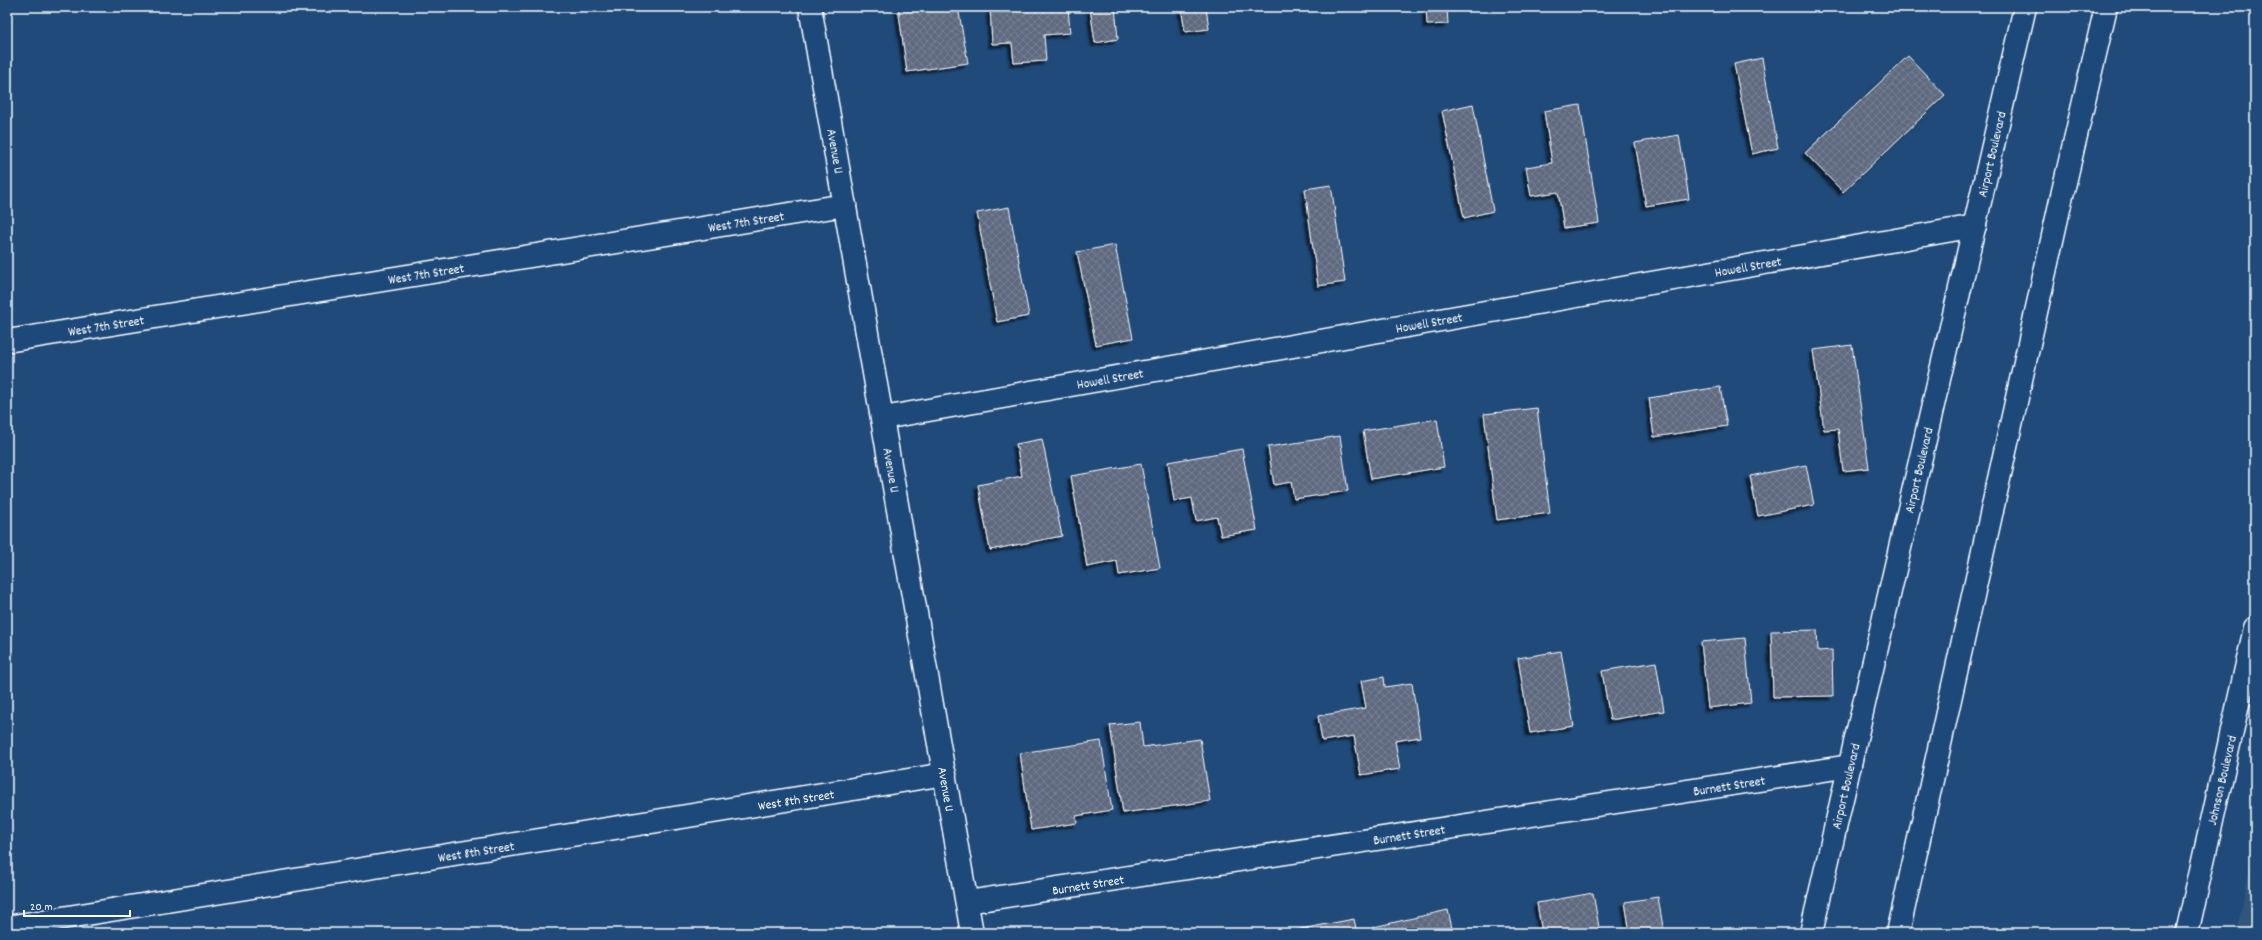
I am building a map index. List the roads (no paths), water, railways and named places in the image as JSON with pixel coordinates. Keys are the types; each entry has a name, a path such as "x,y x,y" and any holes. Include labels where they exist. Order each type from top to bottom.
{"street":[{"name":"Avenue U","path":"810,7 972,933"},
{"name":"Airport Boulevard","path":"1811,933 2025,7"},
{"path":"1898,933 2063,191 2106,7"},
{"name":"West 7th Street","path":"7,341 845,205"},
{"name":"Howell Street","path":"883,418 1975,226"},
{"name":"Johnson Boulevard","path":"2187,933 2255,628"},
{"name":"Burnett Street","path":"967,902 1850,766"},
{"name":"West 8th Street","path":"7,927 945,774"}]}
